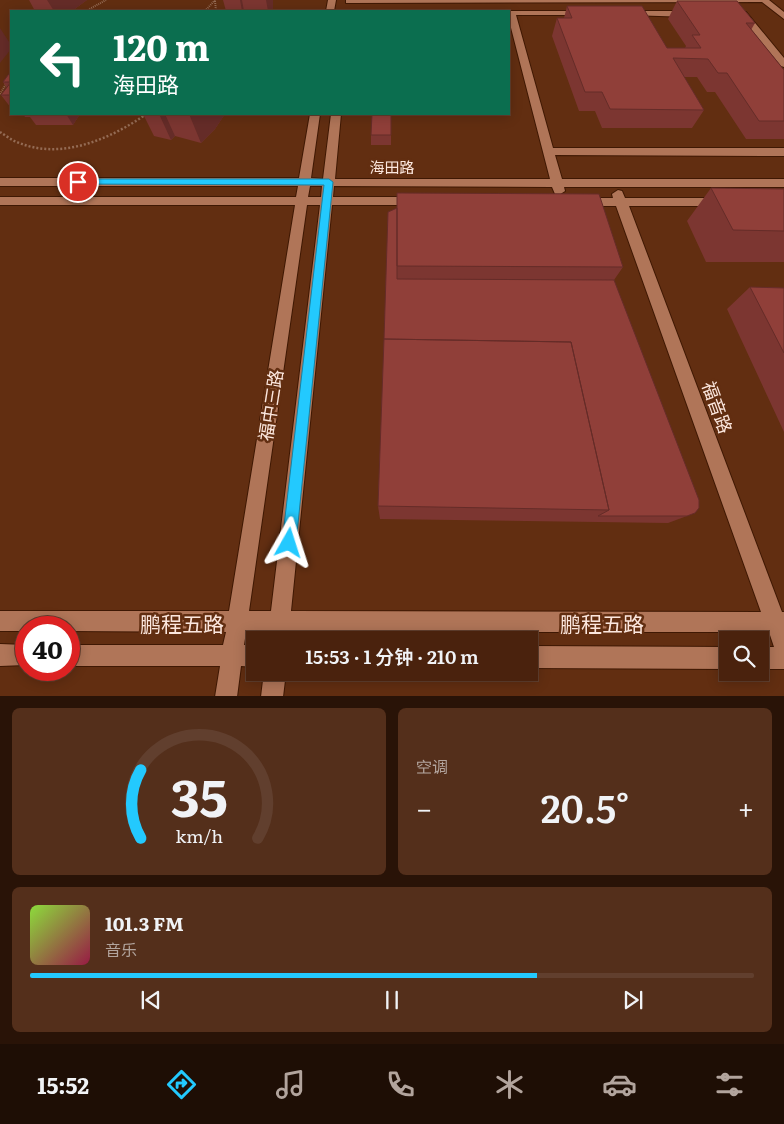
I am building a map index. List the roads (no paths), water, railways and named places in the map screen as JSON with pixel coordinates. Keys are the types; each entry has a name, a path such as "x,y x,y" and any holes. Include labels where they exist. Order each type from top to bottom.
{"street":[{"path":"349,0 764,0 784,16"},
{"path":"598,13 511,13 562,202 736,202"},
{"path":"617,13 704,14"},
{"path":"733,14 743,14 784,64"},
{"name":"福中三路","path":"226,696 314,115"},
{"name":"福中三路","path":"280,631 336,115"},
{"path":"548,151 784,152"},
{"name":"海田路","path":"0,182 784,183"},
{"name":"福音路","path":"614,183 780,622 784,646"},
{"path":"0,201 427,201"},
{"name":"鹏程五路","path":"0,621 237,622 280,631 780,622"},
{"path":"0,655 15,655"},
{"name":"鹏程五路","path":"80,655 246,656"},
{"name":"鹏程五路","path":"538,657 719,658"},
{"path":"769,658 784,658"},
{"path":"272,696 274,681"}]}
